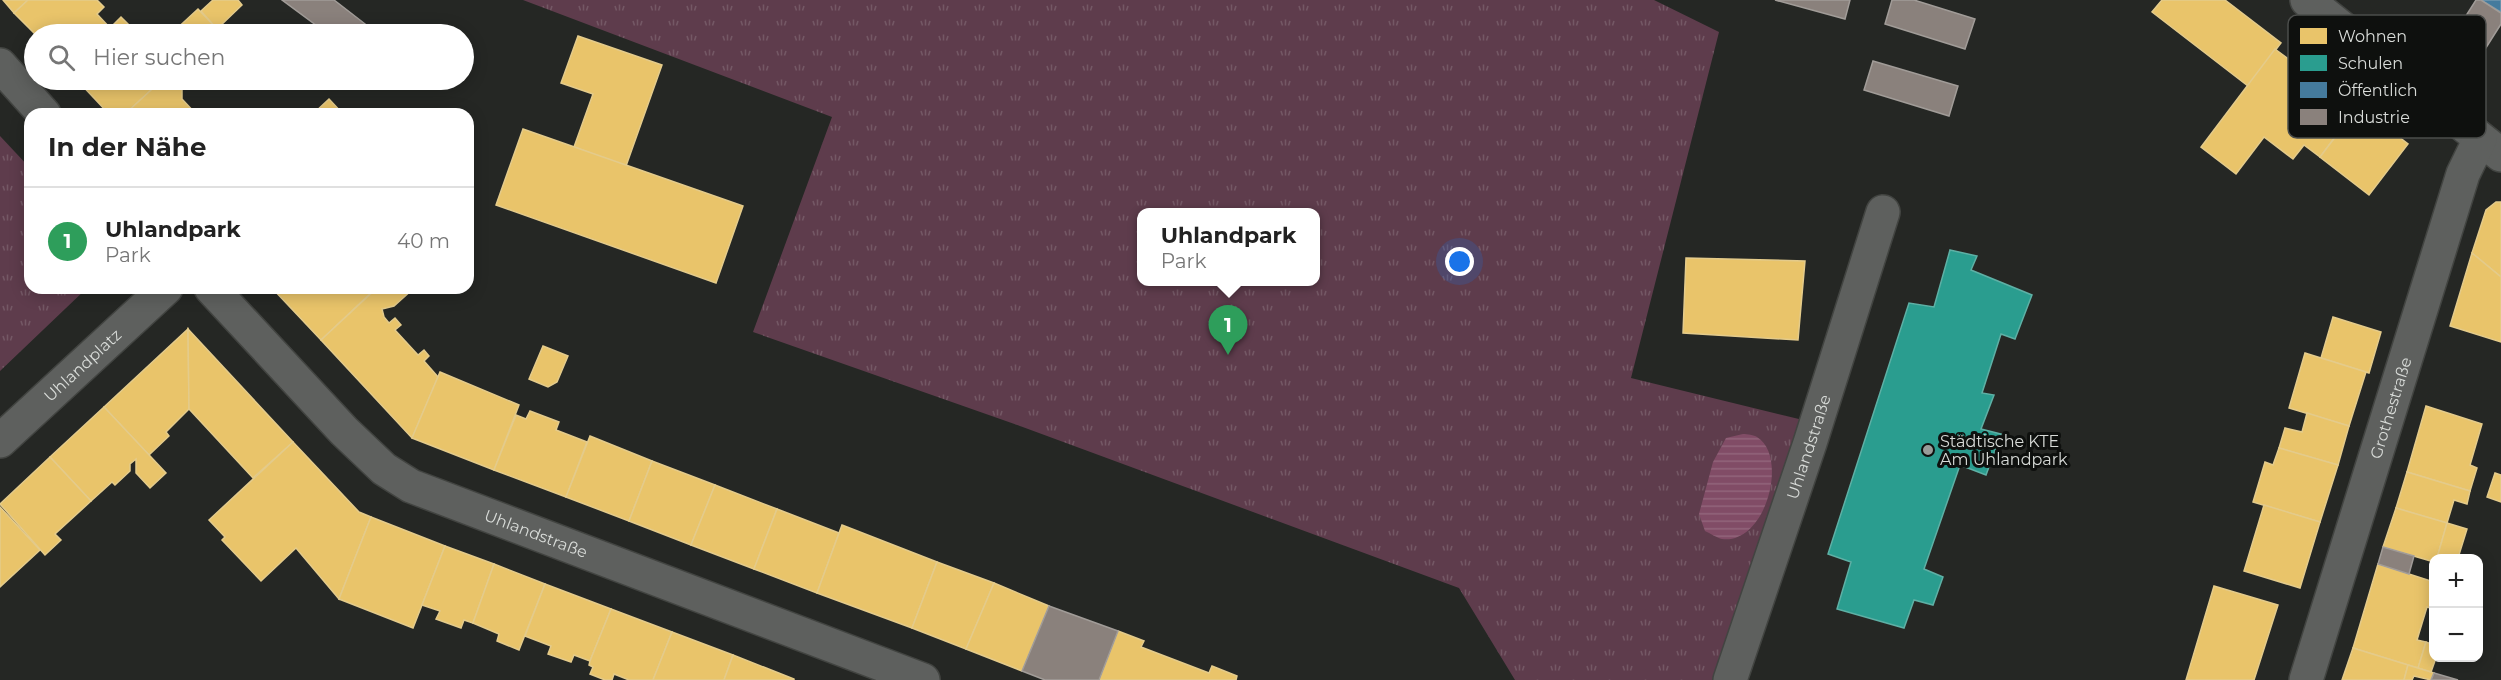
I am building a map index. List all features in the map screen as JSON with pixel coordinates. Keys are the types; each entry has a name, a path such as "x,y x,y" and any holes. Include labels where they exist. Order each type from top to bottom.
{"street":[{"path":"2307,0 2326,15"},
{"path":"0,65 39,108"},
{"name":"Grothestraße","path":"2306,680 2463,174 2490,147"},
{"name":"Uhlandstraße","path":"1730,680 1810,443 1883,212"},
{"name":"Uhlandplatz","path":"0,441 159,294"},
{"name":"Uhlandstraße","path":"217,294 344,431 384,469 411,486 923,680"}],"green space":[{"path":"523,0 1654,0 1719,32 1631,378 1803,420 1725,680 1515,680 1459,588 1020,426 753,332 832,117"},
{"path":"0,136 24,162 24,294 81,294 0,371"}],"shaded area":[{"path":"1743,434 1757,437 1766,447 1771,462 1772,479 1761,514 1751,528 1737,537 1722,539 1705,531 1699,514 1713,462 1726,438"}],"building: Wohnen":[{"path":"3,0 28,0 14,13"},
{"path":"28,0 97,0 104,7 97,14 106,24 25,24 14,13"},
{"path":"213,0 238,0 242,5 222,24 213,24 201,11"},
{"path":"2162,0 2225,0 2281,43 2248,86 2152,12"},
{"path":"198,9 212,24 182,24"},
{"path":"121,17 128,24 114,24"},
{"path":"578,36 662,65 626,166 574,147 593,94 561,83"},
{"path":"2275,49 2288,59 2288,138 2334,138 2320,157 2304,145 2293,159 2264,137 2236,174 2201,147"},
{"path":"86,90 151,90 132,108 103,108"},
{"path":"151,90 182,90 182,99 190,108 132,108"},
{"path":"329,99 337,108 319,108"},
{"path":"523,129 743,206 716,283 496,205"},
{"path":"2335,138 2400,138 2408,144 2369,195 2320,157"},
{"path":"2496,202 2501,202 2501,277 2472,253 2486,210"},
{"path":"2472,253 2501,277 2501,342 2450,326"},
{"path":"1686,258 1805,261 1798,340 1683,333"},
{"path":"278,294 370,294 321,340"},
{"path":"371,294 407,294 394,306 382,309 384,317 389,323 395,318 401,325 395,330 418,355 424,350 429,356 424,361 438,377 412,438 321,340"},
{"path":"2333,317 2381,332 2369,373 2321,358"},
{"path":"188,329 189,409 166,432 169,436 149,455 104,407"},
{"path":"188,329 293,442 253,478 189,409"},
{"path":"543,346 568,356 557,382 548,387 529,379"},
{"path":"2305,353 2366,372 2349,426 2289,408"},
{"path":"440,372 519,405 494,470 412,438"},
{"path":"2426,406 2482,424 2470,465 2477,468 2470,491 2407,472"},
{"path":"104,407 166,473 150,488 136,473 136,459 130,464 130,471 115,485 112,482 91,501 50,457"},
{"path":"530,411 559,422 556,430 587,442 566,497 494,470 516,415 526,419"},
{"path":"2307,413 2349,426 2338,465 2279,448 2285,428 2302,432"},
{"path":"590,436 652,461 629,521 566,497"},
{"path":"293,442 359,512 371,517 339,599 296,548 261,581 222,540 225,537 209,520"},
{"path":"2279,448 2338,465 2320,522 2253,502 2265,462 2273,465"},
{"path":"50,457 91,501 55,534 61,540 45,555 0,504"},
{"path":"652,461 715,485 691,545 629,521"},
{"path":"2407,472 2470,491 2467,504 2454,500 2447,523 2396,508"},
{"path":"2495,473 2501,475 2501,502 2487,497"},
{"path":"715,485 777,509 754,569 691,545"},
{"path":"2264,505 2320,522 2300,588 2244,571"},
{"path":"0,507 40,550 0,587"},
{"path":"2396,508 2447,523 2438,554 2429,554 2429,561 2383,547"},
{"path":"777,509 839,533 817,593 754,569"},
{"path":"371,517 445,546 413,628 339,599"},
{"path":"2447,523 2467,529 2459,554 2438,554"},
{"path":"842,525 937,562 912,628 817,593"},
{"path":"445,546 494,564 473,623 464,620 461,628 436,619 440,611 422,605"},
{"path":"937,562 994,583 966,649 912,628"},
{"path":"494,564 545,584 519,650 497,641 499,634 473,623"},
{"path":"2378,564 2429,580 2429,608 2427,607 2417,640 2426,642 2418,668 2353,648"},
{"path":"994,583 1049,606 1022,671 966,649"},
{"path":"545,584 611,609 590,661 574,655 571,662 548,654 551,646 525,636"},
{"path":"2214,586 2278,605 2254,680 2186,680"},
{"path":"611,609 672,632 653,680 629,680 614,674 612,680 605,680 590,674 593,667 589,665 590,661"},
{"path":"1118,631 1144,641 1141,647 1209,673 1212,666 1237,676 1236,680 1099,680"},
{"path":"672,632 733,655 724,680 653,680"},
{"path":"2426,642 2429,643 2429,662 2435,662 2431,672 2418,668"},
{"path":"2353,648 2408,665 2404,680 2342,680"},
{"path":"733,655 794,679 794,680 724,680"},
{"path":"2408,665 2434,673 2431,680 2414,676 2412,680 2404,680"}],"building: Schulen":[{"name":"Städtische KTE Am Uhlandpark","path":"1950,250 1977,256 1971,270 2032,295 2015,339 2001,334 1982,393 1994,395 1981,429 2001,434 1986,475 1960,465 1924,569 1943,577 1933,605 1914,600 1904,628 1837,609 1851,562 1828,554 1909,303 1934,307"}],"building: Öffentlich":[{"path":"2481,0 2501,0 2501,12"}],"building: Industrie":[{"path":"282,0 334,0 365,24 314,24"},
{"path":"1775,0 1850,0 1845,19"},
{"path":"1892,0 1914,0 1975,19 1965,49 1885,24"},
{"path":"2476,0 2481,0 2501,13 2501,24 2486,48 2486,15 2466,15"},
{"path":"1873,61 1958,86 1949,116 1864,90"},
{"path":"2383,547 2414,556 2409,574 2378,564"},
{"path":"1049,606 1118,631 1099,680 1045,680 1022,671"},
{"path":"2434,673 2458,680 2431,680"}],"place":[{"name":"Uhlandpark","path":"1228,355"},
{"name":"Städtische KTE Am Uhlandpark","path":"1928,450"}]}
